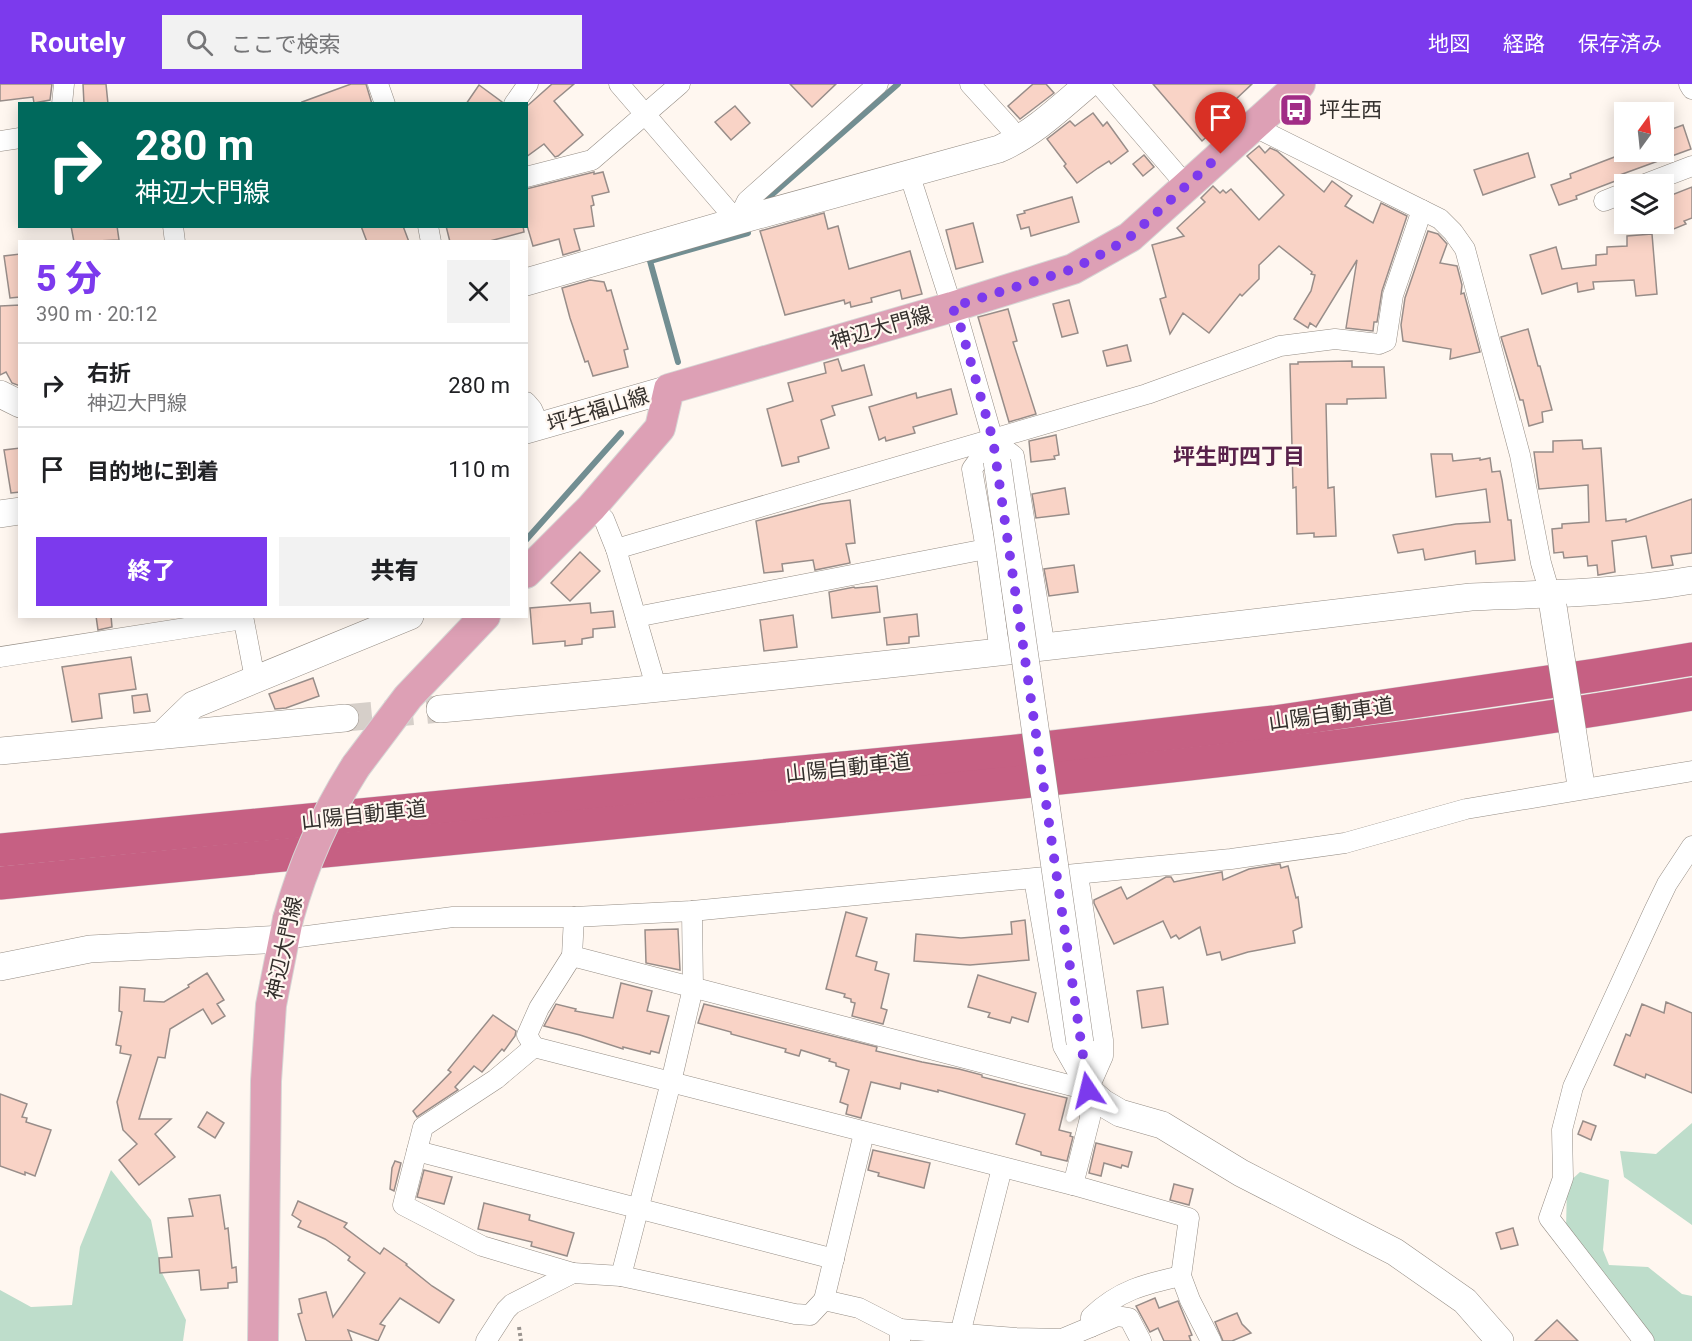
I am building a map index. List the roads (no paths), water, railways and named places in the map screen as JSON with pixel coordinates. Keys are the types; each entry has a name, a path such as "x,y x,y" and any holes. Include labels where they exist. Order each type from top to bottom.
{"highway":[{"name":"山陽自動車道","path":"0,850 962,757 1274,722 1692,659"},
{"name":"山陽自動車道","path":"0,883 965,788 1270,755 1603,709 1692,694"}],"main road":[{"name":"神辺大門線","path":"669,389 952,307 1073,269 1130,237 1300,84"},
{"path":"528,571 591,508 660,428 669,389"},
{"name":"神辺大門線","path":"263,1341 266,1081 272,1005 286,929 297,887 334,800 356,766 408,697 483,618"}],"street":[{"path":"62,102 64,84"},
{"path":"378,84 384,102"},
{"path":"515,102 528,84"},
{"path":"620,84 737,221"},
{"path":"528,176 592,160 680,84"},
{"path":"737,221 747,201 878,84"},
{"path":"970,84 1018,140"},
{"path":"528,281 999,149 1018,140 1088,84"},
{"path":"1099,84 1186,185"},
{"path":"1689,84 1692,89"},
{"path":"1257,124 1265,132 1440,219 1465,249 1520,454 1541,563 1552,600 1581,785"},
{"path":"0,141 18,138"},
{"path":"1671,174 1692,166"},
{"path":"909,173 952,307 959,321 995,450 1088,1090 1090,1118 1073,1185"},
{"path":"1604,201 1614,197"},
{"path":"616,549 995,450 1280,346 1335,339 1379,344 1386,340 1393,295 1422,210"},
{"name":"坪生福山線","path":"533,429 669,389"},
{"path":"0,394 18,403"},
{"path":"528,404 532,409 533,429"},
{"path":"995,450 972,469 986,549 1000,653"},
{"path":"995,450 1014,456 1045,648"},
{"path":"591,508 604,519 616,549 657,690"},
{"path":"0,514 18,511"},
{"path":"636,617 986,549"},
{"path":"440,710 657,690 1000,653 1472,597 1552,600 1692,580"},
{"path":"0,657 243,618 255,679"},
{"path":"162,735 194,705 405,618"},
{"path":"225,691 214,709 215,718 229,729"},
{"path":"0,751 345,718"},
{"path":"0,967 90,949 286,929 453,917 574,917 692,912 1220,861 1345,843 1466,808 1581,785 1692,771"},
{"path":"1644,1341 1549,1218 1563,1178 1562,1130 1573,1087 1667,884 1692,846"},
{"path":"1078,875 1103,1040 1103,1056 1088,1090"},
{"path":"1034,879 1063,1046 1088,1090 1103,1103 1120,1113 1162,1125 1241,1173 1395,1252 1465,1301 1500,1341"},
{"path":"621,1276 693,988 692,912"},
{"path":"574,917 572,956 539,1008 527,1035 534,1047 1073,1185 1189,1218 1181,1276 1210,1341"},
{"path":"572,956 1088,1090"},
{"path":"534,1047 496,1079 423,1127 402,1205 482,1246 573,1273 621,1276 795,1314 810,1315 824,1300 864,1133"},
{"path":"417,1151 834,1259"},
{"path":"960,1334 1002,1168"},
{"path":"486,1341 506,1310 512,1305 573,1273"},
{"path":"1091,1327 1091,1317 1106,1303 1137,1286 1181,1276"},
{"path":"824,1300 859,1308 900,1335 960,1334 1062,1339 1117,1316 1129,1318 1141,1341"}],"waterway":[{"path":"768,198 898,84"},
{"path":"678,362 650,261 748,233"},
{"path":"528,538 621,433"}],"tunnel":[{"path":"345,718 440,709"}],"place":[{"name":"坪生西","path":"1296,110"}],"district":[{"name":"坪生町四丁目","path":"1239,456"}]}
